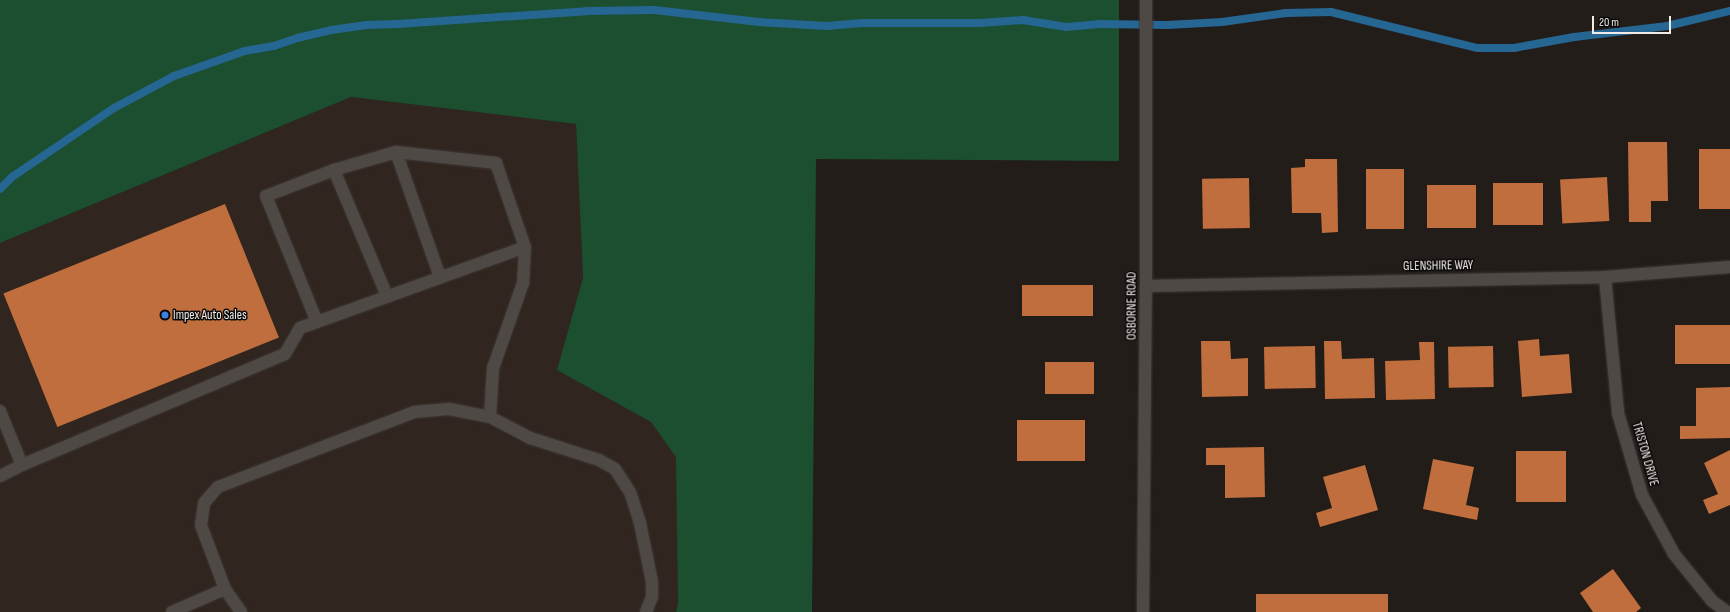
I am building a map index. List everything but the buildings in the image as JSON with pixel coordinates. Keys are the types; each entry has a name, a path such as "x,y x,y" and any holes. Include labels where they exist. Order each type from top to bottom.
{"street":[{"name":"OSBORNE ROAD","path":"1143,612 1146,286 1146,0"},
{"path":"396,152 440,277"},
{"path":"317,322 266,196 334,170 396,152 496,163 525,247 523,283 493,368 490,418"},
{"path":"334,170 387,296"},
{"path":"0,476 22,465 285,354 300,328 525,247"},
{"name":"GLENSHIRE WAY","path":"1146,286 1605,277 1730,267"},
{"name":"TRISTON DRIVE","path":"1605,277 1618,413 1642,494 1674,554 1712,601 1727,612"},
{"path":"241,612 225,589 201,525 204,503 218,487 414,412 449,410 490,418 530,438 599,460 615,469 630,492 642,530 652,582 652,597 646,612"},
{"path":"0,411 22,465"},
{"path":"172,612 225,589"}],"shaded area":[{"path":"351,97 576,124 583,278 558,370 651,422 677,457 678,603 676,612 0,612 0,243"}],"green space":[{"path":"0,0 1119,0 1119,161 816,159 812,612 676,612 678,603 676,457 651,422 557,370 583,278 576,124 351,97 0,243"}],"waterway":[{"path":"0,189 12,177 114,108 174,76 245,51 274,46 297,38 331,30 367,25 587,11 654,10 759,22 827,26 862,23 980,23 1023,20 1066,27 1099,24 1167,25 1222,22 1286,13 1331,12 1478,48 1514,48 1574,37 1667,26 1730,11"}],"place":[{"name":"Impex Auto Sales","path":"165,315"}]}
